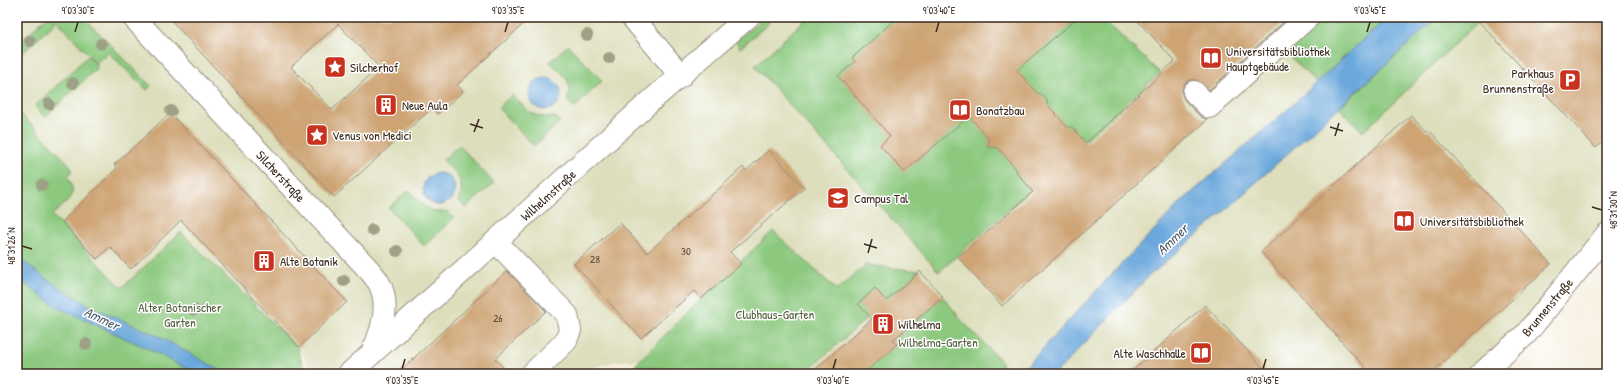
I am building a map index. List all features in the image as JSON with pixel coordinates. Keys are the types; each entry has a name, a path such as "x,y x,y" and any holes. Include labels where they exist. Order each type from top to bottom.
{"street":[{"name":"Silcherstraße","path":"133,17 370,271 379,283 383,294 384,315 378,340 372,353"},
{"path":"632,17 681,76"},
{"name":"Wilhelmstraße","path":"349,374 645,106 748,17"},
{"path":"1194,92 1209,107 1308,17"},
{"name":"Brunnenstraße","path":"1482,374 1526,334 1607,234"},
{"path":"496,242 568,315 570,330 566,341 532,374"}],"shaded area":[{"name":"Campus Tal","path":"17,17 1607,17 1607,234 1481,374 715,374 686,360 616,361 575,374 312,374 301,351 181,232 122,289 51,215 67,203 73,194 17,123"}],"green space":[{"path":"46,17 52,17 56,22 17,58 17,45"},
{"path":"54,17 83,17 151,86 147,90 108,52 96,63"},
{"path":"764,17 769,23 740,48 736,41"},
{"path":"808,17 1101,17 1160,73 939,272 755,66"},
{"path":"1324,17 1388,17 1316,83 1286,52"},
{"path":"1438,17 1483,17 1363,132 1339,108"},
{"path":"568,45 602,81 574,108 567,100 570,88 569,83 550,62"},
{"path":"88,56 98,67 45,117 35,106"},
{"path":"512,95 526,109 535,115 540,117 555,117 560,122 534,146 498,108"},
{"name":"Alter Botanischer Garten","path":"17,110 70,165 72,170 68,177 71,184 72,195 66,203 52,215 122,288 181,232 297,347 304,368 297,374 17,374"},
{"path":"459,145 494,183 466,208 459,201 461,194 460,182 456,174 443,160"},
{"path":"409,190 425,207 435,212 447,211 454,218 424,246 389,208"},
{"name":"Clubhaus-Garten","path":"773,231 837,290 866,265 920,271 804,374 703,374 686,370 634,366 701,299"},
{"name":"Wilhelma-Garten","path":"943,297 963,322 1003,363 1000,366 1007,374 855,374"}],"water":[{"name":"Ammer","path":"1388,17 1438,17 1217,218 1148,277 1055,374 1019,374 1181,202 1288,109"},
{"path":"542,78 548,78 558,85 561,94 560,100 554,107 548,110 542,110 532,103 529,97 529,91 536,81"},
{"path":"436,173 442,173 451,177 455,189 451,201 442,205 436,205 427,201 423,192 423,186 427,177"},
{"name":"Ammer","path":"17,255 46,279 92,307 158,336 227,374 197,374 149,349 57,307 17,278"},
{"path":"640,368 700,374 599,374 603,372"}],"building":[{"name":"Neue Aula","path":"168,17 531,17 457,85 463,91 438,114 432,108 334,197","holes":["338,24 379,67 332,110 291,67"]},
{"path":"898,17 1078,17 1017,70 1038,94 1041,94 1047,100 1047,104 1067,127 1072,127 1086,143 1175,61 1134,17 1289,17 1209,90 1197,80 1190,80 1185,83 1182,89 1182,95 1185,101 1200,116 1207,120 1002,306 958,257 1033,192 998,148 988,147 989,139 969,116 904,172 880,145 890,136 838,76 855,62 852,58"},
{"name":"Parkhaus Brunnenstraße","path":"1475,17 1607,17 1607,139 1596,148"},
{"name":"Alte Botanik","path":"170,113 347,302 299,347 181,220 131,269 110,247 97,259 62,222 117,168 114,165"},
{"path":"1411,115 1427,132 1429,130 1551,264 1430,374 1371,374 1261,252"},
{"path":"769,150 804,188 730,252 741,264 701,299 694,291 641,338 574,264 620,223 647,253 743,167 746,171"},
{"path":"507,271 546,311 495,359 510,374 397,374"},
{"name":"Wilhelma","path":"920,271 943,297 893,340 897,344 863,374 810,374 872,319 858,304 875,288 886,301"},
{"name":"Alte Waschhalle","path":"1205,305 1269,374 1129,374"}],"place":[{"name":"Universitätsbibliothek Hauptgebäude","path":"1211,58"},
{"name":"Silcherhof","path":"335,67"},
{"name":"Parkhaus Brunnenstraße","path":"1570,80"},
{"name":"Neue Aula","path":"386,105"},
{"name":"Bonatzbau","path":"960,110"},
{"name":"Venus von Medici","path":"317,135"},
{"name":"Campus Tal","path":"838,198"},
{"name":"Universitätsbibliothek","path":"1404,221"},
{"name":"Alte Botanik","path":"264,261"},
{"name":"Wilhelma","path":"883,324"},
{"name":"Alte Waschhalle","path":"1201,353"}]}
